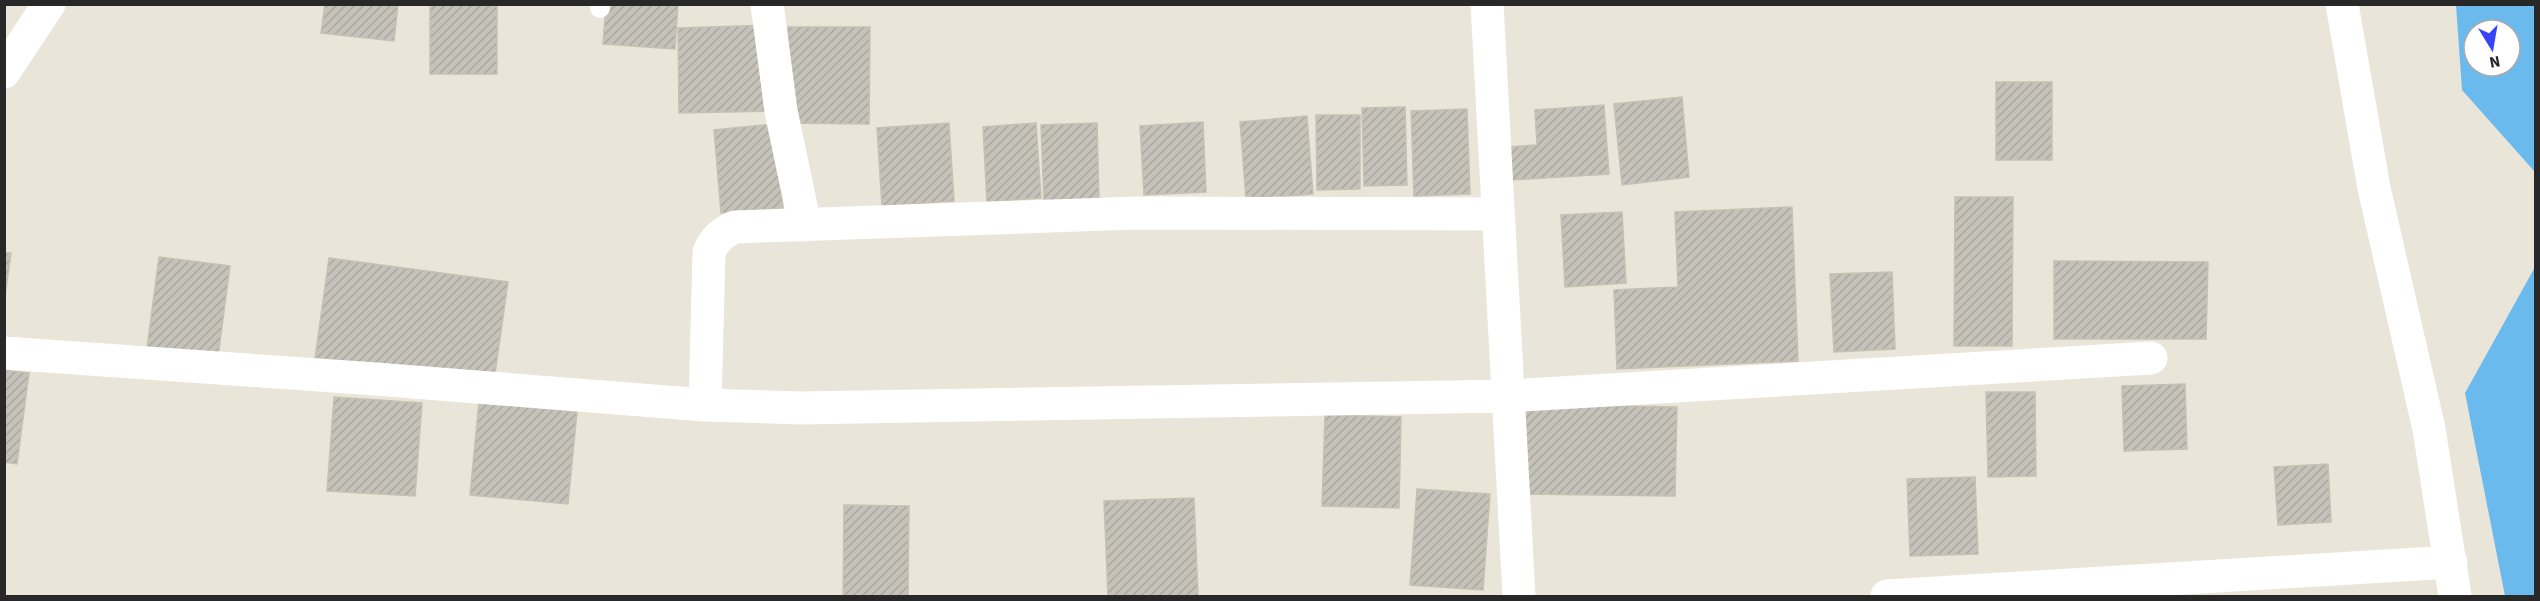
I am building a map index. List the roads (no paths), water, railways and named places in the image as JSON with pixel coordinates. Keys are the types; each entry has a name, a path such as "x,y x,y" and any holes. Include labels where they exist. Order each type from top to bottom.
{"street":[{"path":"4,72 49,4"},
{"path":"767,4 781,111 805,225"},
{"path":"1487,4 1519,597"},
{"path":"2342,4 2374,188 2429,429 2455,597"},
{"path":"705,405 709,252 713,242 735,227 1136,213 1498,214"},
{"path":"4,353 705,405 801,408 1508,396 2151,358"},
{"path":"1887,597 2451,562"}],"water":[{"path":"2456,5 2535,5 2535,172 2462,90"},
{"path":"2535,267 2535,596 2505,596 2465,393"}]}
